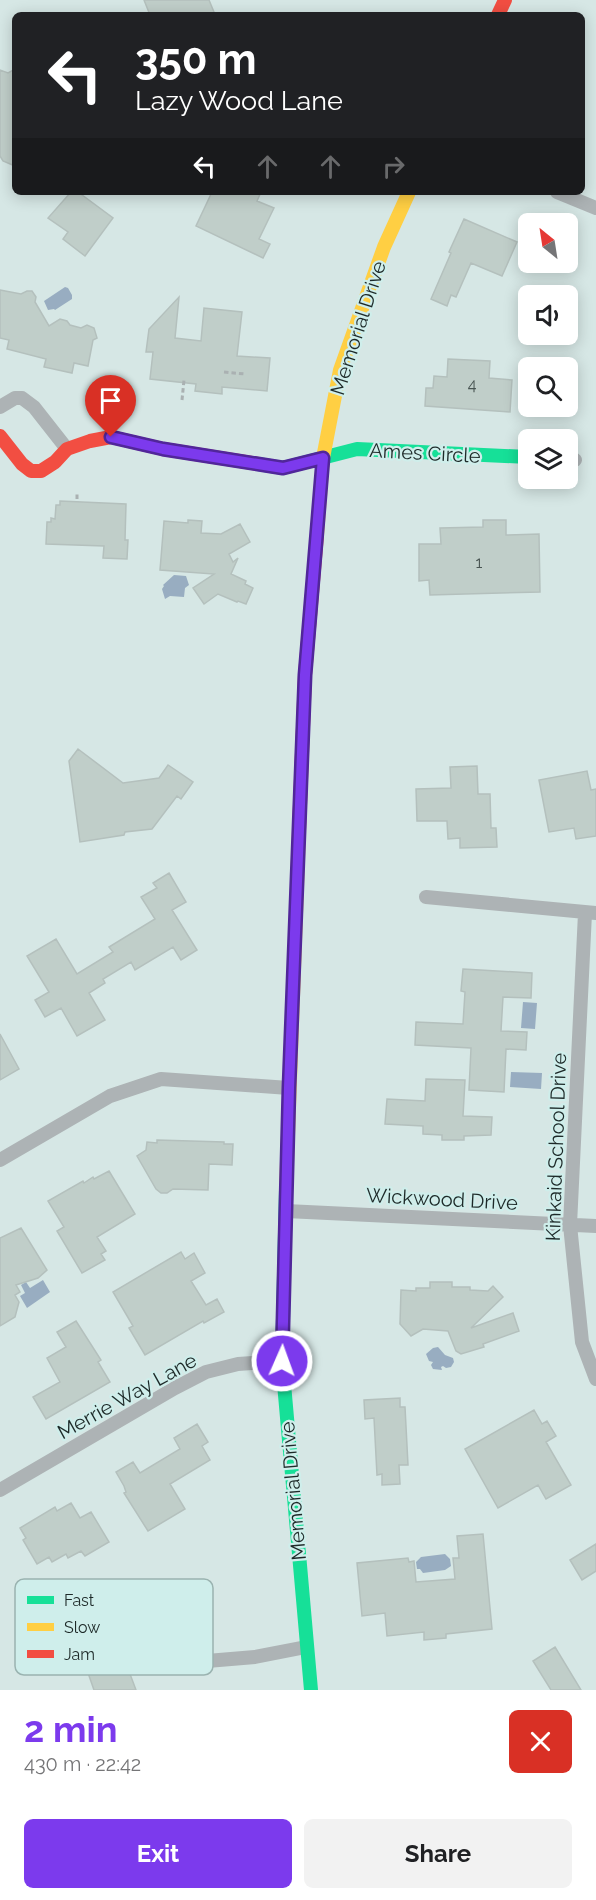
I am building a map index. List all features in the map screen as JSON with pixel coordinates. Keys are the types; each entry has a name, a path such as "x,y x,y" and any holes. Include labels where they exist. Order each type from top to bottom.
{"street":[{"name":"Memorial Drive","path":"311,1690 282,1361 289,1088 305,675 323,458 340,370 384,247 408,195"},
{"path":"564,195 596,208"},
{"path":"0,407 15,398 22,398 34,407 67,449 55,462 41,471 31,471 0,436"},
{"name":"Ames Circle","path":"67,449 111,437 163,449 283,468 357,449 518,457"},
{"path":"426,897 591,913"},
{"name":"Kinkaid School Drive","path":"591,913 570,1225 582,1342 596,1379"},
{"path":"0,1160 110,1096 161,1079 289,1088"},
{"name":"Wickwood Drive","path":"286,1211 596,1226"},
{"name":"Merrie Way Lane","path":"0,1490 206,1372 238,1364 282,1361"},
{"path":"213,1660 255,1657 306,1647"}],"path":[{"path":"224,372 245,374"},
{"path":"182,400 184,380"},
{"path":"77,492 77,499"}],"water":[{"path":"65,287 68,288 72,299 55,310 48,310 44,301"},
{"path":"174,575 186,576 189,585 185,588 184,597 170,596 165,599 163,585"},
{"path":"523,1002 537,1003 535,1029 521,1028"},
{"path":"511,1072 542,1073 541,1089 510,1087"},
{"path":"43,1280 50,1292 27,1308 20,1296 25,1293 21,1285 26,1282 30,1288"},
{"path":"438,1347 445,1355 453,1358 454,1362 451,1367 443,1366 442,1370 433,1369 431,1365 433,1362 429,1361 426,1354"},
{"path":"445,1554 450,1559 451,1566 445,1570 423,1573 417,1569 416,1562 421,1557"}],"building":[{"path":"144,0 209,0 214,12 149,12"},
{"path":"0,70 8,73 12,71 12,165 3,161 0,156"},
{"path":"68,195 82,195 113,218 85,256 63,239 68,232 48,218"},
{"path":"211,195 260,195 257,201 274,208 259,239 270,244 263,258 196,226"},
{"path":"464,219 517,242 502,276 471,263 456,297 451,295 447,306 431,299"},
{"path":"0,290 21,294 32,291 36,297 35,302 49,326 60,319 81,328 87,325 94,328 97,338 93,340 88,366 74,363 72,373 44,367 46,359 7,349 9,340 0,338"},
{"path":"179,297 175,338 201,341 204,308 242,312 237,356 270,358 267,391 222,387 222,394 195,391 196,384 150,379 153,352 146,352 149,329"},
{"path":"448,359 490,361 489,378 512,380 510,412 425,406 426,388 433,388 434,376 447,377"},
{"path":"60,501 126,504 127,559 103,558 104,546 46,544 47,522 51,522 51,518 55,519 56,505 60,505"},
{"path":"188,520 202,521 201,533 221,534 240,524 250,542 229,554 233,562 238,558 231,574 246,581 245,584 253,588 246,604 218,594 204,604 193,588 214,574 160,570 164,521 188,523"},
{"path":"483,520 506,520 506,535 539,534 540,592 430,595 429,580 419,581 419,544 441,544 440,528 483,527"},
{"path":"78,749 123,783 159,778 168,765 193,782 181,799 177,796 152,829 125,832 124,835 80,842 69,761"},
{"path":"477,766 478,794 490,794 491,828 496,828 497,847 460,848 460,838 448,839 447,821 417,821 416,789 451,788 450,767"},
{"path":"587,771 591,790 596,789 596,836 576,839 574,828 549,832 539,780"},
{"path":"169,873 186,902 172,910 197,950 181,960 173,947 135,970 131,962 103,979 105,983 89,993 105,1020 77,1036 61,1008 45,1017 35,1000 49,992 27,956 56,939 77,974 113,952 109,947 155,919 141,897 157,888 153,883"},
{"path":"463,969 532,973 531,998 503,997 501,1031 527,1032 526,1050 506,1049 504,1092 469,1090 471,1048 415,1045 416,1022 463,1024 465,992 461,991"},
{"path":"0,1034 19,1069 0,1080"},
{"path":"426,1079 465,1080 463,1116 492,1117 491,1135 464,1136 464,1140 442,1140 442,1135 423,1134 423,1126 385,1124 387,1099 425,1101"},
{"path":"157,1140 233,1144 232,1165 209,1164 208,1190 173,1189 167,1193 161,1193 156,1189 137,1156 146,1150 147,1142 157,1143"},
{"path":"109,1171 135,1214 97,1237 106,1251 101,1254 105,1260 82,1273 57,1231 64,1227 48,1201 83,1181 84,1183"},
{"path":"21,1228 47,1270 38,1278 16,1285 20,1292 15,1295 19,1302 15,1317 0,1326 0,1238"},
{"path":"181,1252 185,1259 194,1253 205,1273 191,1281 206,1305 217,1299 224,1312 204,1323 203,1321 145,1355 129,1328 133,1326 113,1292"},
{"path":"430,1282 452,1282 452,1287 470,1287 470,1290 488,1291 493,1286 503,1297 471,1328 513,1313 519,1331 483,1344 484,1347 461,1354 456,1351 448,1331 423,1329 411,1336 400,1324 401,1290 416,1291 416,1288 430,1288"},
{"path":"76,1321 101,1360 98,1362 110,1382 46,1419 33,1397 60,1382 47,1358 66,1347 57,1332"},
{"path":"400,1398 400,1407 405,1407 408,1465 399,1465 400,1484 382,1485 382,1474 377,1475 374,1418 365,1419 364,1400"},
{"path":"534,1410 542,1424 547,1421 556,1436 546,1442 571,1485 546,1499 538,1485 498,1508 465,1449"},
{"path":"197,1424 208,1442 202,1446 210,1460 170,1484 185,1509 148,1531 124,1493 126,1492 124,1486 116,1472 133,1462 140,1473 180,1449 174,1438"},
{"path":"71,1503 80,1518 91,1512 109,1542 85,1556 81,1551 68,1558 66,1554 52,1562 49,1557 37,1564 23,1540 26,1538 20,1528 55,1507 57,1511"},
{"path":"483,1534 492,1629 446,1634 446,1638 424,1640 424,1632 387,1636 385,1613 362,1616 357,1563 408,1558 409,1562 414,1561 416,1582 455,1579 453,1558 459,1558 457,1536"},
{"path":"596,1544 596,1571 582,1580 570,1560"},
{"path":"555,1647 581,1690 551,1690 533,1661"},
{"path":"89,1675 130,1675 136,1690 94,1690"}],"traffic: fast":[{"path":"258,464 283,468 357,449 518,457"},
{"path":"286,1190 282,1361 311,1690"}],"traffic: slow":[{"path":"317,535 323,458 340,370 384,247 408,195"},
{"path":"286,1190 299,831"}],"traffic: jam":[{"path":"499,12 505,0"},
{"path":"0,436 22,464 31,471 41,471 55,462 67,449 111,437 163,449 258,464"},
{"path":"299,831 305,675 317,535"}],"route":[{"path":"111,437 163,449 283,468 323,458 305,675 289,1088 282,1361"}]}
